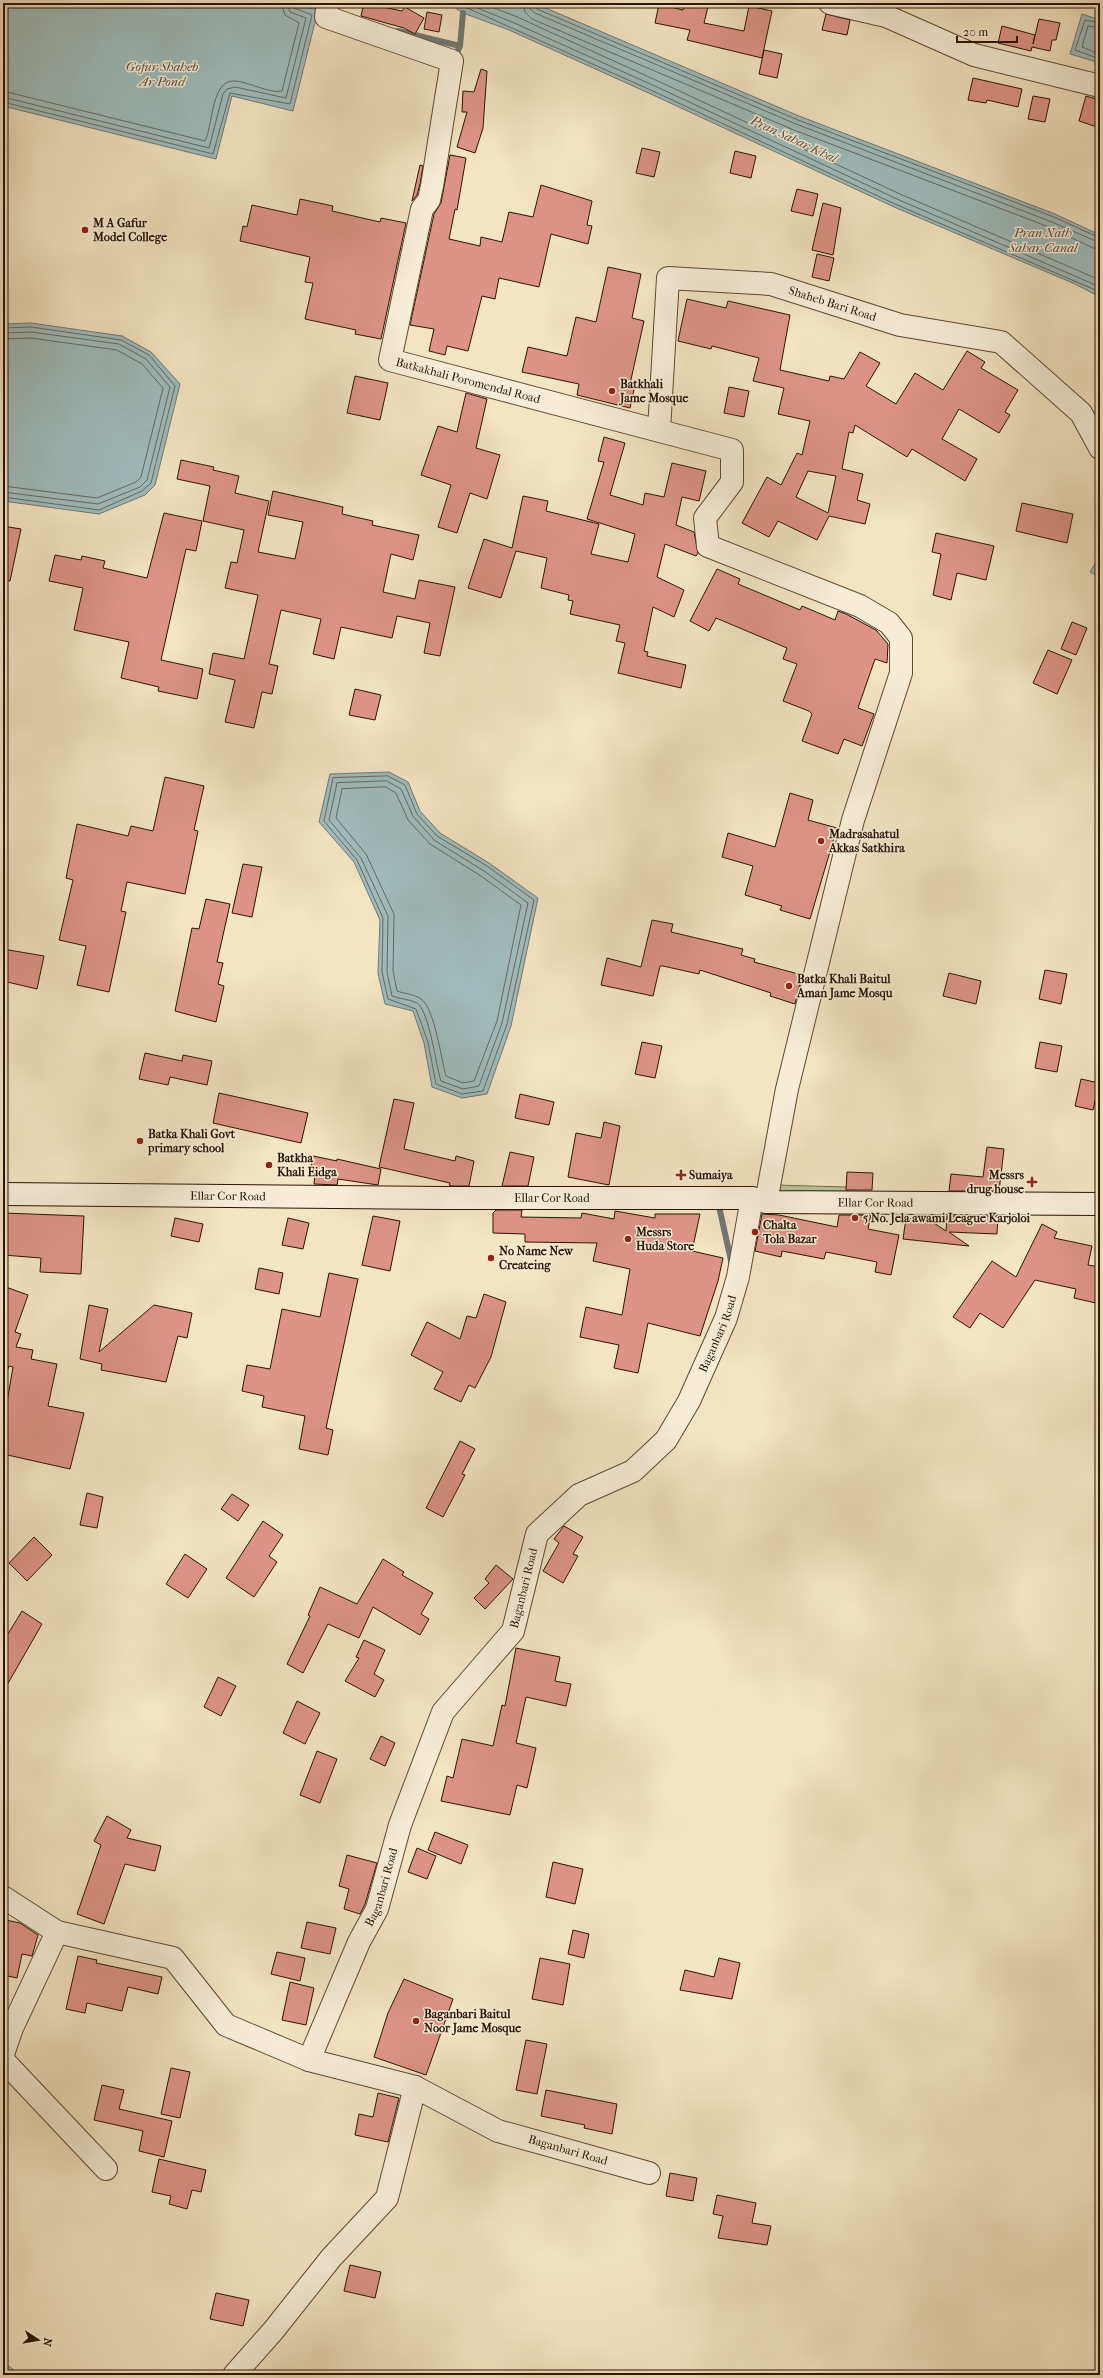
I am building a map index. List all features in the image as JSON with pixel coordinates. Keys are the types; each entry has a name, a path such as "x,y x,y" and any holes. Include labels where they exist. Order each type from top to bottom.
{"street":[{"path":"830,3 886,16 974,56 1100,86"},
{"name":"Batkakhali Poromendal Road","path":"327,10 452,61 432,186 429,200 422,209 390,360 732,450 732,482 705,518 708,546"},
{"name":"Shaheb Bari Road","path":"659,430 668,278 771,284 900,325 1001,342 1081,413 1100,448"},
{"name":"Baganbari Road","path":"309,2060 358,1942 378,1909 400,1825 443,1712 512,1631 537,1534 579,1495 633,1471 666,1440 689,1401 726,1318 759,1200 853,820 901,673 901,638 889,623 860,606 708,546"},
{"name":"Ellar Cor Road","path":"3,1194 1100,1204"},
{"path":"3,1897 57,1932 12,2028 3,2054"},
{"name":"Baganbari Road","path":"57,1932 173,1958 226,2025 309,2060 415,2087 498,2131 649,2173"},
{"path":"3,2060 106,2169"},
{"path":"234,2375 274,2331 331,2258 387,2198 415,2087"}],"green space":[{"path":"775,1185 847,1187 847,1199 775,1196"}],"water":[{"name":"Gofur Shaheb Ar Pond","path":"3,3 288,3 318,10 293,111 232,96 216,159 3,106"},
{"name":"Pran Nath Sahar Canal","path":"448,3 534,3 799,116 1055,214 1100,235 1100,297 1075,284 894,207 509,30 463,13"},
{"path":"1082,14 1100,20 1100,63 1070,54"},
{"path":"31,323 122,336 151,352 180,384 155,485 145,495 99,514 3,501 3,324"},
{"path":"1100,555 1100,577 1090,572"},
{"path":"389,772 408,782 420,811 440,833 489,863 538,898 511,1026 487,1094 462,1098 432,1087 424,1043 413,1011 385,1004 378,973 380,920 354,862 319,822 330,774"},
{"path":"3,2362 21,2375 3,2375"}],"building":[{"path":"364,3 402,11 405,7 424,18 415,34 404,28 361,16"},
{"path":"685,3 709,3 704,23 744,31 749,6 772,11 762,58 687,40 690,30 655,23 659,4 683,10"},
{"path":"427,12 442,15 439,32 424,29"},
{"path":"826,14 850,20 847,35 822,30"},
{"path":"1039,19 1060,23 1056,40 1052,40 1050,51 1032,47 1031,51 998,43 1002,26 1035,35 1033,44"},
{"path":"764,50 782,54 777,78 759,74"},
{"path":"481,69 487,71 483,128 475,153 457,147 467,112 462,112 463,91 474,92"},
{"path":"973,78 1022,89 1018,107 987,100 986,103 968,100"},
{"path":"1033,96 1050,99 1045,122 1028,119"},
{"path":"1086,96 1100,100 1100,128 1079,121"},
{"path":"642,148 660,152 654,177 636,173"},
{"path":"735,151 756,156 751,178 730,173"},
{"path":"450,155 466,158 457,210 455,209 449,239 480,246 481,237 502,242 509,212 533,217 541,185 592,201 587,225 592,226 588,244 551,234 539,287 499,278 495,299 482,296 468,351 447,346 445,355 429,351 434,329 410,325 434,214 441,203"},
{"path":"420,165 423,166 420,184 417,195 412,201"},
{"path":"797,189 818,194 813,216 791,211"},
{"path":"300,199 333,206 332,211 380,222 381,218 406,223 381,339 355,334 356,330 305,319 313,283 305,282 310,257 240,241 243,226 247,227 252,205 297,215"},
{"path":"823,203 841,208 833,255 812,250"},
{"path":"817,254 834,258 829,281 812,277"},
{"path":"608,267 641,274 632,318 644,321 630,384 635,385 630,408 577,395 579,384 522,372 528,347 567,356 576,317 596,322"},
{"path":"687,299 726,308 728,301 790,315 780,370 829,381 830,376 844,379 860,352 880,363 866,386 896,404 915,373 943,390 967,351 985,362 981,368 1018,390 1005,412 1010,415 999,433 959,409 942,439 977,459 965,481 912,449 907,457 855,425 853,433 849,432 842,469 863,474 857,500 870,504 865,524 829,516 817,540 778,521 769,537 742,523 767,477 781,485 797,453 802,455 810,421 778,414 784,388 753,381 759,358 712,346 711,349 678,341","holes":["808,471 836,476 828,513 796,497"]},
{"path":"355,376 388,383 380,420 347,413"},
{"path":"729,387 749,391 744,417 724,413"},
{"path":"466,393 487,399 476,448 500,455 487,499 470,493 457,533 438,527 451,485 421,475 438,426 457,432"},
{"path":"604,437 625,443 610,495 643,505 645,493 664,497 672,463 706,471 699,501 682,497 676,525 694,532 698,553 696,556 665,544 657,577 684,590 674,617 653,607 644,651 648,652 647,656 686,665 681,688 618,673 625,643 616,641 620,625 570,614 573,601 568,600 569,595 541,588 547,558 516,551 501,598 468,588 484,539 512,548 523,496 548,501 546,511 599,524 591,554 628,562 635,534 587,519 604,462 598,461"},
{"path":"181,460 214,467 213,470 239,476 235,493 269,501 258,552 295,559 303,522 268,515 273,491 343,507 342,514 373,521 372,525 419,535 413,560 391,554 383,592 415,599 419,580 455,587 440,656 424,653 430,623 397,616 392,638 341,627 334,659 313,654 321,619 281,610 269,664 278,666 272,694 262,692 254,728 225,722 235,680 209,674 213,653 244,659 258,595 225,588 231,562 237,563 244,530 203,521 210,486 177,479"},
{"path":"1022,503 1073,514 1067,543 1016,531"},
{"path":"164,513 202,521 196,551 186,549 161,660 203,669 197,699 158,691 159,687 121,678 129,642 74,630 83,588 49,581 55,555 81,560 82,556 105,561 103,568 147,578"},
{"path":"3,526 21,529 10,581 3,580"},
{"path":"936,533 994,546 986,580 957,573 951,600 933,595 941,554 932,552"},
{"path":"717,569 740,579 738,584 800,610 802,606 835,620 838,611 846,614 876,630 888,644 887,663 875,659 858,708 874,714 862,746 844,739 838,754 802,741 812,714 809,711 783,701 797,664 783,659 787,648 716,618 709,631 690,621"},
{"path":"1072,622 1087,628 1076,655 1061,649"},
{"path":"1048,650 1072,660 1057,694 1033,683"},
{"path":"355,689 381,695 375,720 349,715"},
{"path":"165,777 204,786 194,830 198,831 185,894 127,882 121,911 126,912 109,992 77,985 86,946 59,940 73,880 66,878 77,824 128,836 131,826 153,831"},
{"path":"790,793 813,800 808,820 837,828 810,919 780,910 782,906 745,895 753,866 722,857 728,833 775,847"},
{"path":"243,864 262,867 252,917 232,913"},
{"path":"206,899 230,904 217,962 223,963 218,984 224,986 216,1022 175,1011 192,928 199,929"},
{"path":"652,920 673,924 671,932 743,949 741,955 755,959 754,962 802,975 795,1004 770,996 771,993 700,970 699,974 663,966 660,966 653,996 601,985 607,958 641,967"},
{"path":"3,949 44,956 37,989 3,981"},
{"path":"1045,970 1067,974 1061,1004 1039,999"},
{"path":"949,973 981,981 976,1004 943,996"},
{"path":"642,1042 662,1046 655,1078 635,1074"},
{"path":"1040,1042 1062,1046 1057,1072 1035,1068"},
{"path":"145,1053 182,1061 183,1055 212,1061 207,1085 170,1077 168,1085 139,1079"},
{"path":"1081,1079 1099,1083 1093,1110 1075,1106"},
{"path":"219,1093 308,1113 301,1143 213,1123"},
{"path":"520,1094 554,1102 549,1125 515,1118"},
{"path":"394,1099 414,1103 404,1149 455,1161 456,1156 474,1161 469,1186 452,1186 449,1185 450,1183 379,1167"},
{"path":"604,1122 620,1126 609,1185 568,1177 576,1133 601,1138"},
{"path":"987,1147 1004,1149 999,1191 949,1191 951,1174 983,1177"},
{"path":"510,1152 534,1157 528,1186 502,1186"},
{"path":"313,1156 337,1161 337,1159 381,1169 378,1185 338,1179 337,1185 314,1184 315,1174 310,1173"},
{"path":"847,1172 873,1173 872,1190 846,1190"},
{"path":"496,1210 522,1210 521,1217 581,1218 582,1213 614,1219 615,1211 655,1218 655,1214 700,1214 692,1251 723,1258 718,1281 700,1336 648,1323 638,1373 614,1368 619,1345 580,1337 586,1307 622,1315 630,1269 593,1261 597,1243 525,1242 525,1234 493,1233 493,1213"},
{"path":"3,1213 84,1216 81,1274 40,1272 41,1258 3,1255"},
{"path":"762,1214 779,1215 837,1227 839,1215 871,1215 868,1229 899,1235 891,1275 875,1272 877,1262 826,1252 824,1259 782,1251 781,1257 755,1251"},
{"path":"373,1216 400,1221 390,1271 362,1265"},
{"path":"947,1216 998,1216 997,1234 949,1232 969,1246 903,1239 906,1218 931,1221 946,1231"},
{"path":"175,1218 203,1224 199,1242 171,1236"},
{"path":"288,1218 309,1223 303,1249 282,1245"},
{"path":"1042,1224 1057,1232 1054,1238 1092,1246 1088,1265 1100,1267 1100,1304 1074,1298 1076,1289 1035,1280 1003,1328 980,1313 970,1328 953,1317 992,1261 1016,1277"},
{"path":"259,1268 283,1273 279,1294 255,1289"},
{"path":"329,1273 358,1279 326,1428 333,1430 328,1455 299,1449 305,1416 262,1407 264,1396 242,1391 247,1365 270,1369 282,1309 320,1317"},
{"path":"3,1286 28,1295 15,1332 21,1334 16,1347 33,1350 31,1359 57,1364 48,1406 84,1413 70,1469 3,1454 3,1426 13,1367 9,1366 5,1377 3,1377"},
{"path":"484,1294 506,1302 491,1357 475,1388 469,1385 461,1402 434,1389 443,1372 411,1355 427,1322 460,1339 467,1316 476,1318"},
{"path":"89,1305 108,1309 99,1352 154,1305 192,1313 187,1338 178,1336 166,1382 101,1370 102,1364 80,1359"},
{"path":"460,1441 475,1449 462,1474 465,1475 443,1517 426,1508"},
{"path":"87,1493 103,1497 97,1528 80,1525"},
{"path":"232,1494 249,1505 238,1521 221,1509"},
{"path":"263,1521 283,1535 269,1556 277,1562 254,1597 226,1578"},
{"path":"564,1526 583,1537 573,1554 578,1556 563,1583 543,1571 559,1543 554,1539"},
{"path":"34,1537 52,1555 27,1581 9,1563"},
{"path":"185,1554 207,1569 188,1598 166,1584"},
{"path":"383,1559 404,1572 402,1575 433,1593 421,1614 429,1619 420,1635 373,1607 359,1638 328,1624 303,1673 287,1664 310,1616 308,1615 320,1587 357,1604"},
{"path":"496,1565 513,1579 485,1609 474,1598 489,1583 485,1579"},
{"path":"22,1611 42,1624 3,1692 3,1642"},
{"path":"364,1640 385,1650 374,1674 384,1680 375,1697 345,1681 359,1658 356,1657"},
{"path":"516,1648 560,1657 555,1681 571,1684 566,1706 526,1697 516,1743 536,1748 527,1788 517,1785 510,1815 441,1801 447,1776 453,1778 462,1739 493,1746 502,1705 505,1706"},
{"path":"218,1677 236,1686 221,1716 204,1707"},
{"path":"297,1701 320,1713 305,1744 283,1733"},
{"path":"381,1736 395,1743 385,1766 370,1759"},
{"path":"317,1751 337,1759 320,1803 300,1795"},
{"path":"107,1816 131,1830 127,1838 161,1846 155,1871 125,1864 104,1924 77,1914 101,1845 94,1841"},
{"path":"435,1832 468,1845 461,1864 428,1850"},
{"path":"417,1848 436,1856 427,1879 408,1872"},
{"path":"347,1855 377,1863 365,1904 360,1914 344,1909 349,1889 339,1886"},
{"path":"553,1862 583,1869 575,1904 546,1897"},
{"path":"6,1920 20,1923 38,1935 32,1956 22,1954 17,1978 3,1975 3,1933"},
{"path":"307,1922 336,1928 330,1954 301,1948"},
{"path":"573,1930 589,1934 584,1958 568,1954"},
{"path":"277,1952 305,1958 300,1981 271,1974"},
{"path":"78,1956 97,1960 96,1963 162,1977 158,1994 128,1987 122,2011 87,2003 85,2013 66,2009"},
{"path":"540,1958 570,1964 563,2005 532,1999"},
{"path":"719,1958 740,1963 732,1999 680,1990 685,1970 714,1977"},
{"name":"Baganbari Baitul Noor Jame Mosque","path":"404,1979 453,1999 426,2075 374,2057 388,2013"},
{"path":"290,1982 314,1988 306,2025 282,2020"},
{"path":"526,2040 547,2044 537,2094 516,2090"},
{"path":"171,2068 190,2072 180,2118 161,2114"},
{"path":"102,2085 124,2090 119,2109 172,2121 164,2157 139,2151 143,2131 94,2120"},
{"path":"546,2090 617,2104 612,2134 584,2128 585,2125 541,2116"},
{"path":"378,2093 399,2098 388,2142 355,2135 359,2114 373,2117"},
{"path":"159,2159 206,2170 201,2192 192,2190 187,2209 169,2204 171,2196 152,2192"},
{"path":"670,2173 697,2178 693,2201 666,2196"},
{"path":"717,2195 756,2203 752,2223 771,2226 767,2245 718,2238 723,2216 713,2214"},
{"path":"350,2265 381,2272 375,2298 344,2291"},
{"path":"216,2293 249,2300 243,2326 210,2319"}],"waterway":[{"path":"312,3 322,10"},
{"path":"398,31 460,46 463,13"},
{"path":"454,59 460,46"},
{"path":"718,1202 732,1265"}],"place":[{"name":"M A Gafur Model College","path":"85,230"},
{"name":"Batkhali Jame Mosque","path":"612,391"},
{"name":"Madrasahatul Akkas Satkhira","path":"821,841"},
{"name":"Batka Khali Baitul Aman Jame Mosqu","path":"789,986"},
{"name":"Batka Khali Govt primary school","path":"140,1141"},
{"name":"Batkha Khali Eidga","path":"269,1165"},
{"name":"Sumaiya","path":"681,1175"},
{"name":"Messrs drug house","path":"1032,1182"},
{"name":"5 No. Jela awami League Karjoloi","path":"855,1218"},
{"name":"Chalta Tola Bazar","path":"755,1232"},
{"name":"Messrs Huda Store","path":"628,1239"},
{"name":"No Name New Createing","path":"491,1258"},
{"name":"Baganbari Baitul Noor Jame Mosque","path":"416,2021"}],"water label":[{"name":"Pran Sahar Khal","path":"794,139"}]}
